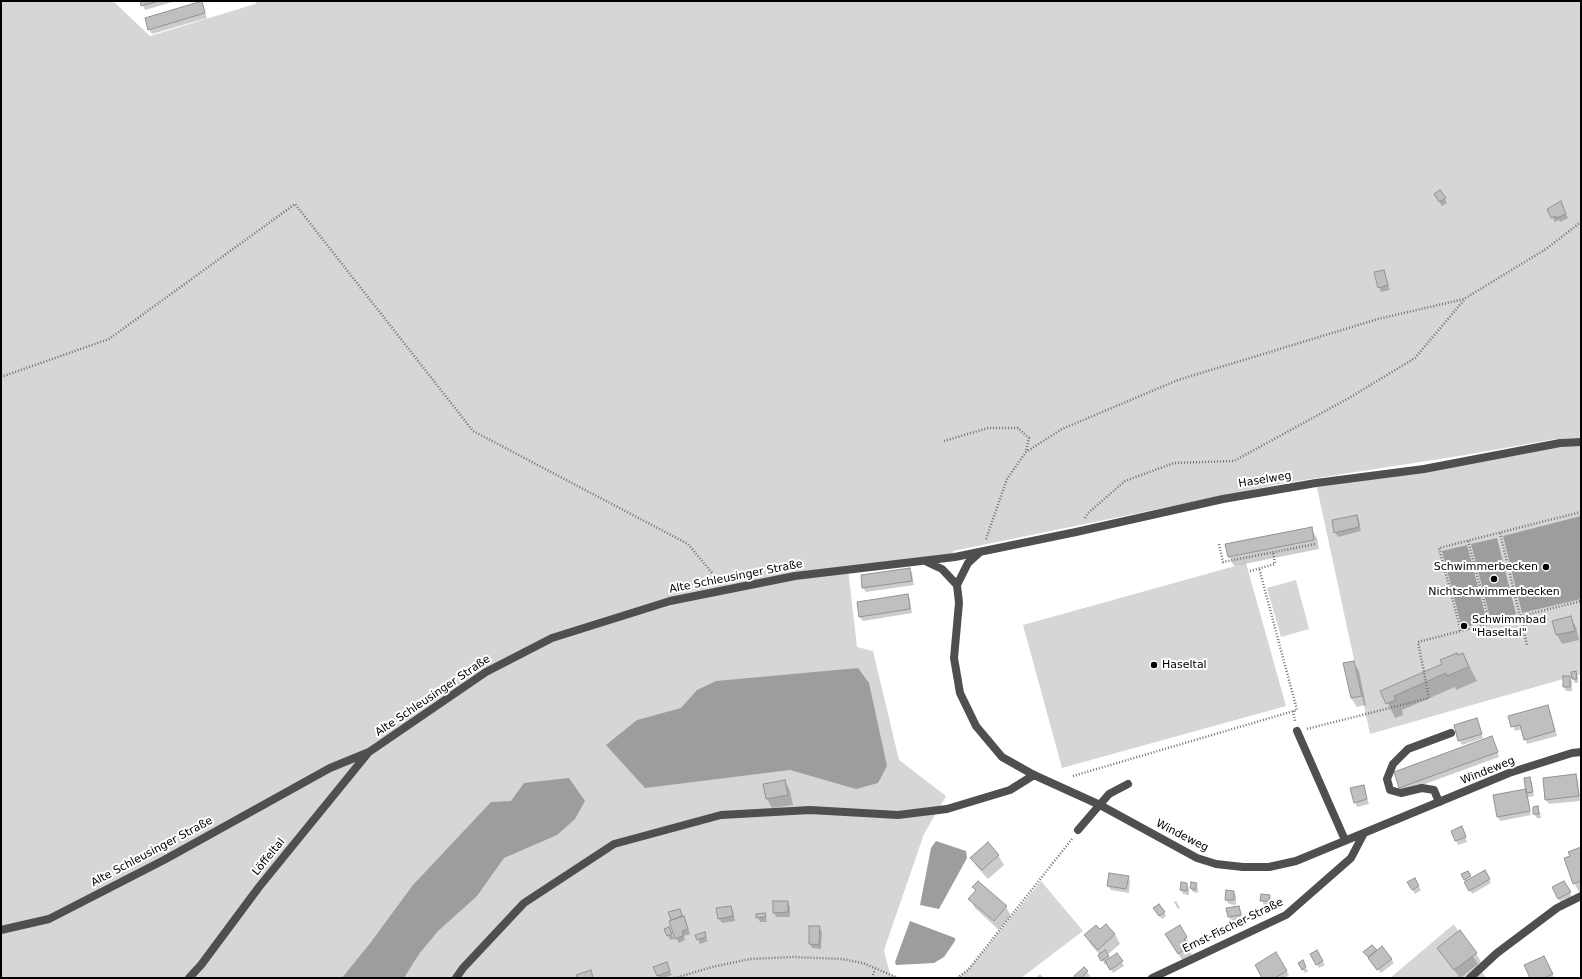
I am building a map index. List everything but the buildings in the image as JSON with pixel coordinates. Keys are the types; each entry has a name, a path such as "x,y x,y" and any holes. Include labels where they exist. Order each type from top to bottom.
{"street":[{"name":"Haselweg","path":"955,557 1076,532 1223,498 1316,483 1424,469 1560,443 1581,442"},
{"path":"927,562 942,569 957,585 968,562 982,551"},
{"name":"Alte Schleusinger Straße","path":"1,930 48,919 164,860 330,768 369,752 486,672 552,638 670,601 795,576 848,569 927,562 955,557"},
{"name":"Windeweg","path":"957,585 959,603 954,658 960,693 976,726 1002,757 1034,775 1100,805 1197,858 1216,864 1243,867 1269,867 1296,862 1345,840 1509,773 1572,753 1581,752"},
{"path":"1297,731 1345,840"},
{"path":"1439,802 1434,790 1422,788 1400,793 1390,790 1387,779 1393,764 1408,749 1450,733"},
{"name":"Löffeltal","path":"189,978 201,965 259,887 369,752"},
{"path":"456,978 463,968 524,903 614,844 721,815 810,810 898,815 947,809 1010,790 1034,775"},
{"path":"1078,830 1109,794 1128,784"},
{"name":"Ernst-Fischer-Straße","path":"1152,978 1286,914 1351,858 1364,833"},
{"path":"1470,978 1497,952 1557,908 1581,896"}],"path":[{"path":"1,377 109,339 294,204 473,431 688,544 726,590"},
{"path":"1026,452 1062,430 1178,380 1378,319 1464,299 1546,249 1581,222"},
{"path":"1076,532 1088,513 1125,481 1174,463 1234,461 1349,398 1415,358 1464,299"},
{"path":"944,440 988,428 1018,428 1029,438 1026,452 1007,479 982,551"},
{"path":"1461,631 1439,548 1581,512"},
{"path":"1500,533 1527,645"},
{"path":"1468,541 1490,624"},
{"path":"1219,544 1224,562 1314,544"},
{"path":"1250,571 1275,564 1273,552"},
{"path":"1073,776 1297,710 1259,568"},
{"path":"1297,731 1429,698 1418,642 1581,601"},
{"path":"1523,625 1549,618"},
{"path":"957,978 968,970 1053,864 1078,830"},
{"path":"675,978 712,967 750,959 793,957 842,959 863,963 898,978"},
{"path":"872,978 875,969"}],"shaded area":[{"path":"1,1 113,1 150,36 255,4 258,1 1581,1 1581,438 1556,439 1459,456 1285,483 953,551 955,557 848,569 857,647 873,651 899,760 946,796 924,834 884,950 890,974 898,978 1,978"},
{"name":"Schwimmbad \"Haseltal\"","path":"1560,443 1581,444 1581,674 1370,734 1316,483"},
{"name":"Schwimmerbecken","path":"1581,516 1581,599 1522,613 1503,536"},
{"name":"Nichtschwimmerbecken","path":"1497,538 1516,614 1491,621 1471,544"},
{"path":"1467,545 1487,621 1462,628 1442,551"},
{"name":"Haseltal","path":"1246,563 1286,706 1062,768 1023,625"},
{"path":"1296,580 1309,629 1281,637 1267,588"},
{"path":"858,668 869,683 887,766 878,783 856,789 790,770 645,788 606,745 637,720 681,708 697,690 716,681"},
{"path":"569,778 585,801 575,819 557,835 504,858 477,896 438,931 419,954 404,978 342,978 371,942 413,885 491,802 511,801 524,783"},
{"path":"936,841 966,851 967,858 939,909 920,905 931,848"},
{"path":"1041,881 1083,931 1021,978 957,978 968,970"},
{"path":"910,921 955,938 955,941 944,957 934,963 896,965 895,962"},
{"path":"1454,924 1486,978 1390,978"}],"place":[{"name":"Schwimmerbecken","path":"1546,567"},
{"name":"Nichtschwimmerbecken","path":"1494,579"},
{"name":"Schwimmbad \"Haseltal\"","path":"1464,626"},
{"name":"Haseltal","path":"1154,665"}]}
